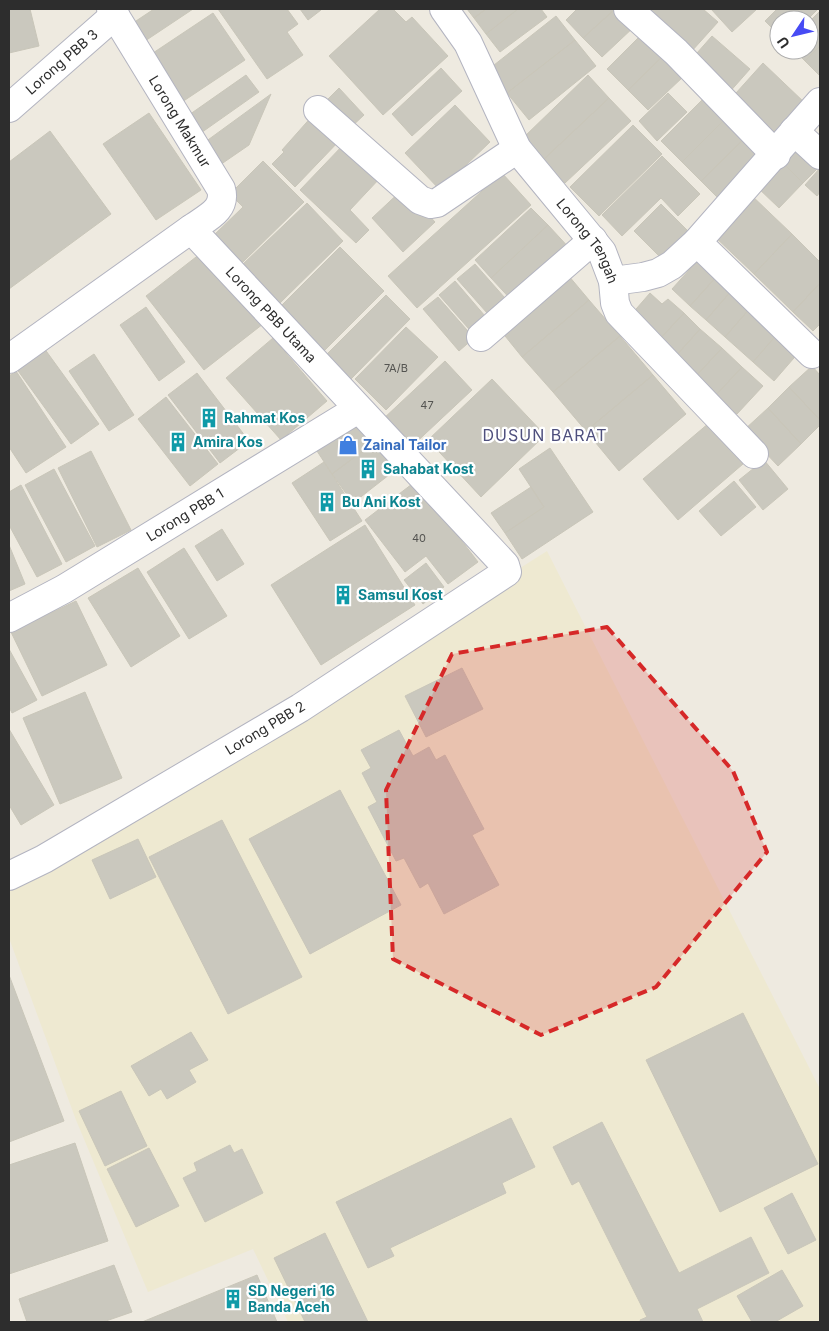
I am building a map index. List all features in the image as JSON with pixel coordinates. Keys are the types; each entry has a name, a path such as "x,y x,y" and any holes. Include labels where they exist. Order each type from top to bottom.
{"street":[{"name":"Lorong Tengah","path":"444,9 468,43 517,149 602,252 613,281 615,303 625,320 754,454"},
{"path":"628,9 676,52 776,155"},
{"name":"Lorong PBB 3","path":"9,108 113,12"},
{"name":"Lorong Makmur","path":"113,12 223,195 219,208 191,229"},
{"path":"613,281 658,273 672,265 697,242 776,155 820,102"},
{"path":"318,110 420,200 431,204 517,149"},
{"path":"794,131 820,155"},
{"path":"9,358 191,229"},
{"name":"Lorong PBB Utama","path":"191,229 505,564"},
{"path":"481,337 592,240"},
{"path":"697,242 812,354"},
{"name":"Lorong PBB 1","path":"9,618 64,589 358,409"},
{"name":"Lorong PBB 2","path":"9,876 44,859 300,708 505,574 507,572 505,564"}],"highlighted area":[{"path":"607,627 733,771 767,852 656,987 541,1035 393,959 386,790 452,654"}],"shaded area":[{"path":"547,551 820,1089 820,1322 775,1322 803,1306 782,1270 737,1296 752,1322 703,1322 697,1309 768,1273 750,1237 679,1273 602,1122 553,1147 572,1184 579,1181 647,1317 640,1320 641,1322 288,1322 253,1249 148,1292 76,1120 9,938 9,888 47,868","holes":["462,668 482,709 405,696","399,730 413,756 429,747 436,760 445,755 484,828 472,835 499,885 444,914 428,883 420,887 404,858 396,861 368,808 377,802 362,774 371,768 361,750","340,790 401,905 310,954 249,839","222,820 302,977 228,1014 149,857","511,1118 535,1167 502,1183 506,1193 390,1248 393,1256 368,1268 336,1202","792,1193 816,1239 788,1254 764,1208"]}],"building":[{"path":"9,9 30,9 39,46 9,53"},
{"path":"154,9 193,9 145,41 133,23"},
{"path":"218,9 287,9 298,24 287,32 303,55 267,79"},
{"path":"300,9 320,9 321,10 308,20"},
{"path":"380,9 393,9 406,22 412,17 448,56 383,115 329,56"},
{"path":"467,9 486,9 474,18"},
{"path":"486,9 518,9 486,34 474,18"},
{"path":"518,9 541,9 547,17 500,52 486,34"},
{"path":"577,9 615,9 583,38 566,20"},
{"path":"615,9 636,25 602,57 583,38"},
{"path":"643,9 703,9 718,22 691,52"},
{"path":"711,9 757,9 732,32"},
{"path":"777,9 818,9 817,10"},
{"path":"820,11 819,47 819,12"},
{"path":"213,13 245,60 179,104 147,57"},
{"path":"556,16 575,40 507,93 489,69"},
{"path":"769,17 769,25 765,21"},
{"path":"643,33 664,55 628,90 607,69"},
{"path":"712,36 750,69 727,95 689,62"},
{"path":"575,40 596,66 529,120 507,93"},
{"path":"819,47 820,76 805,61 819,60"},
{"path":"664,55 684,76 648,110 628,90"},
{"path":"763,63 806,104 771,142 727,103"},
{"path":"441,68 462,91 412,136 392,114"},
{"path":"246,75 259,92 198,135 186,117"},
{"path":"588,75 609,98 543,160 523,138"},
{"path":"339,88 364,115 349,129 324,103"},
{"path":"668,93 687,112 657,141 639,121"},
{"path":"271,94 249,145 217,167 201,145"},
{"path":"706,96 727,117 682,162 661,141"},
{"path":"609,98 631,121 565,183 543,160"},
{"path":"455,105 490,142 440,190 405,153"},
{"path":"149,113 201,190 156,220 103,144"},
{"path":"314,114 341,139 295,187 272,164"},
{"path":"727,117 746,137 701,181 682,162"},
{"path":"633,125 662,154 599,216 570,187"},
{"path":"50,131 111,214 9,289 9,162"},
{"path":"746,137 769,159 724,204 701,181"},
{"path":"799,140 820,166 803,183 780,160"},
{"path":"345,143 381,177 350,210 369,230 356,243 300,190"},
{"path":"662,156 700,194 678,216 661,198 622,236 602,215"},
{"path":"780,160 803,183 779,208 756,186"},
{"path":"263,161 304,202 241,264 213,236 243,207 230,194"},
{"path":"820,168 820,192 817,196 805,185"},
{"path":"502,173 531,205 417,308 388,276"},
{"path":"404,188 435,222 403,252 372,218"},
{"path":"749,193 792,234 754,274 711,233"},
{"path":"307,203 343,241 279,304 242,265"},
{"path":"661,204 692,235 665,262 634,231"},
{"path":"531,208 548,225 491,278 475,260"},
{"path":"548,225 572,251 515,304 491,278"},
{"path":"792,234 820,262 820,283 793,312 754,274"},
{"path":"340,247 384,291 324,351 280,307"},
{"path":"205,250 263,324 204,370 146,296"},
{"path":"699,259 717,276 690,306 672,289"},
{"path":"475,264 512,306 495,322 457,279"},
{"path":"563,269 589,300 522,357 497,326"},
{"path":"717,276 732,290 706,320 690,306"},
{"path":"455,281 491,323 476,337 439,295"},
{"path":"820,283 820,324 813,331 793,312"},
{"path":"732,290 751,307 725,337 706,320"},
{"path":"650,293 662,304 668,299 684,313 658,341 630,316"},
{"path":"386,295 410,319 351,379 326,355"},
{"path":"438,297 474,338 459,351 423,309"},
{"path":"589,300 620,336 553,392 522,357"},
{"path":"146,307 185,362 159,381 120,325"},
{"path":"751,307 779,332 753,362 725,337"},
{"path":"684,313 700,329 675,357 658,341"},
{"path":"406,327 438,357 386,410 355,379"},
{"path":"700,329 722,348 696,376 675,357"},
{"path":"779,332 800,351 774,381 753,362"},
{"path":"620,336 653,375 586,431 553,392"},
{"path":"273,338 327,401 281,440 226,378"},
{"path":"44,348 99,424 71,444 16,368"},
{"path":"722,348 742,367 716,395 696,376"},
{"path":"94,354 134,415 109,431 69,371"},
{"path":"445,361 472,390 409,449 382,420"},
{"path":"812,366 820,375 820,420 789,387"},
{"path":"742,367 763,386 737,414 716,395"},
{"path":"16,371 66,447 26,473 9,447 9,376"},
{"name":"Rahmat Kos","path":"197,373 249,441 220,463 168,395"},
{"path":"653,375 686,414 619,471 586,431"},
{"path":"492,379 545,435 481,497 428,440"},
{"path":"789,387 820,420 820,425 801,444 768,408"},
{"name":"Amira Kos","path":"166,397 218,464 190,486 138,419"},
{"path":"768,408 801,444 778,466 744,430"},
{"name":"Zainal Tailor","path":"364,421 379,439 332,474 317,451"},
{"path":"709,423 743,464 678,520 643,479"},
{"name":"Sahabat Kost","path":"379,439 403,464 353,503 332,474"},
{"path":"550,448 593,512 522,559 505,533 544,507 519,469"},
{"path":"91,451 131,530 97,547 58,468"},
{"path":"764,460 788,489 763,510 739,480"},
{"name":"Bu Ani Kost","path":"324,462 362,521 330,541 292,483"},
{"path":"54,469 95,546 66,562 25,485"},
{"path":"416,481 478,562 448,584 426,556 405,572 365,520"},
{"path":"734,481 756,507 721,536 699,511"},
{"path":"21,485 62,564 37,577 9,525 9,492"},
{"path":"531,487 544,507 505,533 491,513"},
{"name":"Samsul Kost","path":"365,525 415,605 321,665 271,585"},
{"path":"222,529 244,564 217,581 195,546"},
{"path":"9,545 25,584 9,591"},
{"path":"184,548 227,616 189,639 147,572"},
{"path":"426,563 444,587 423,604 404,580"},
{"path":"138,568 180,636 131,667 88,598"},
{"path":"76,601 107,665 42,696 11,632"},
{"path":"9,649 37,700 12,713 9,707"},
{"path":"462,668 483,709 426,737 405,696"},
{"path":"85,692 122,778 60,804 23,718"},
{"path":"9,729 54,805 21,825 9,805"},
{"path":"399,730 413,756 429,747 436,760 445,755 484,829 472,835 499,885 444,914 428,883 420,888 404,858 396,861 368,807 377,802 362,773 371,768 361,750"},
{"path":"340,790 401,905 310,954 249,839"},
{"path":"222,820 302,977 228,1014 149,857"},
{"path":"138,839 156,877 110,899 92,860"},
{"path":"9,975 64,1121 9,1142"},
{"path":"743,1013 818,1164 720,1212 646,1060"},
{"path":"191,1032 208,1060 189,1070 196,1082 167,1099 161,1089 149,1096 131,1066"},
{"path":"121,1091 147,1146 105,1166 79,1111"},
{"path":"511,1118 535,1167 502,1183 506,1193 390,1248 394,1256 368,1268 336,1202"},
{"path":"602,1122 679,1273 751,1237 769,1273 697,1309 703,1322 641,1322 640,1320 647,1317 579,1181 572,1185 553,1147"},
{"path":"75,1143 108,1241 9,1274 9,1165"},
{"path":"230,1145 234,1153 242,1149 263,1193 205,1222 183,1178 197,1171 194,1163"},
{"path":"149,1148 179,1206 136,1227 107,1169"},
{"path":"792,1193 816,1240 788,1254 764,1208"},
{"path":"325,1233 368,1322 305,1322 274,1258"},
{"path":"114,1265 132,1312 103,1322 27,1322 19,1299"},
{"path":"782,1270 803,1306 775,1322 752,1322 737,1296"},
{"name":"SD Negeri 16 Banda Aceh","path":"257,1275 277,1322 142,1322"}],"place":[{"name":"Rahmat Kos","path":"209,418"},
{"name":"Amira Kos","path":"178,442"},
{"name":"Zainal Tailor","path":"348,445"},
{"name":"Sahabat Kost","path":"368,469"},
{"name":"Bu Ani Kost","path":"327,502"},
{"name":"Samsul Kost","path":"343,595"},
{"name":"SD Negeri 16 Banda Aceh","path":"233,1299"}],"district":[{"name":"DUSUN BARAT","path":"545,435"}]}
